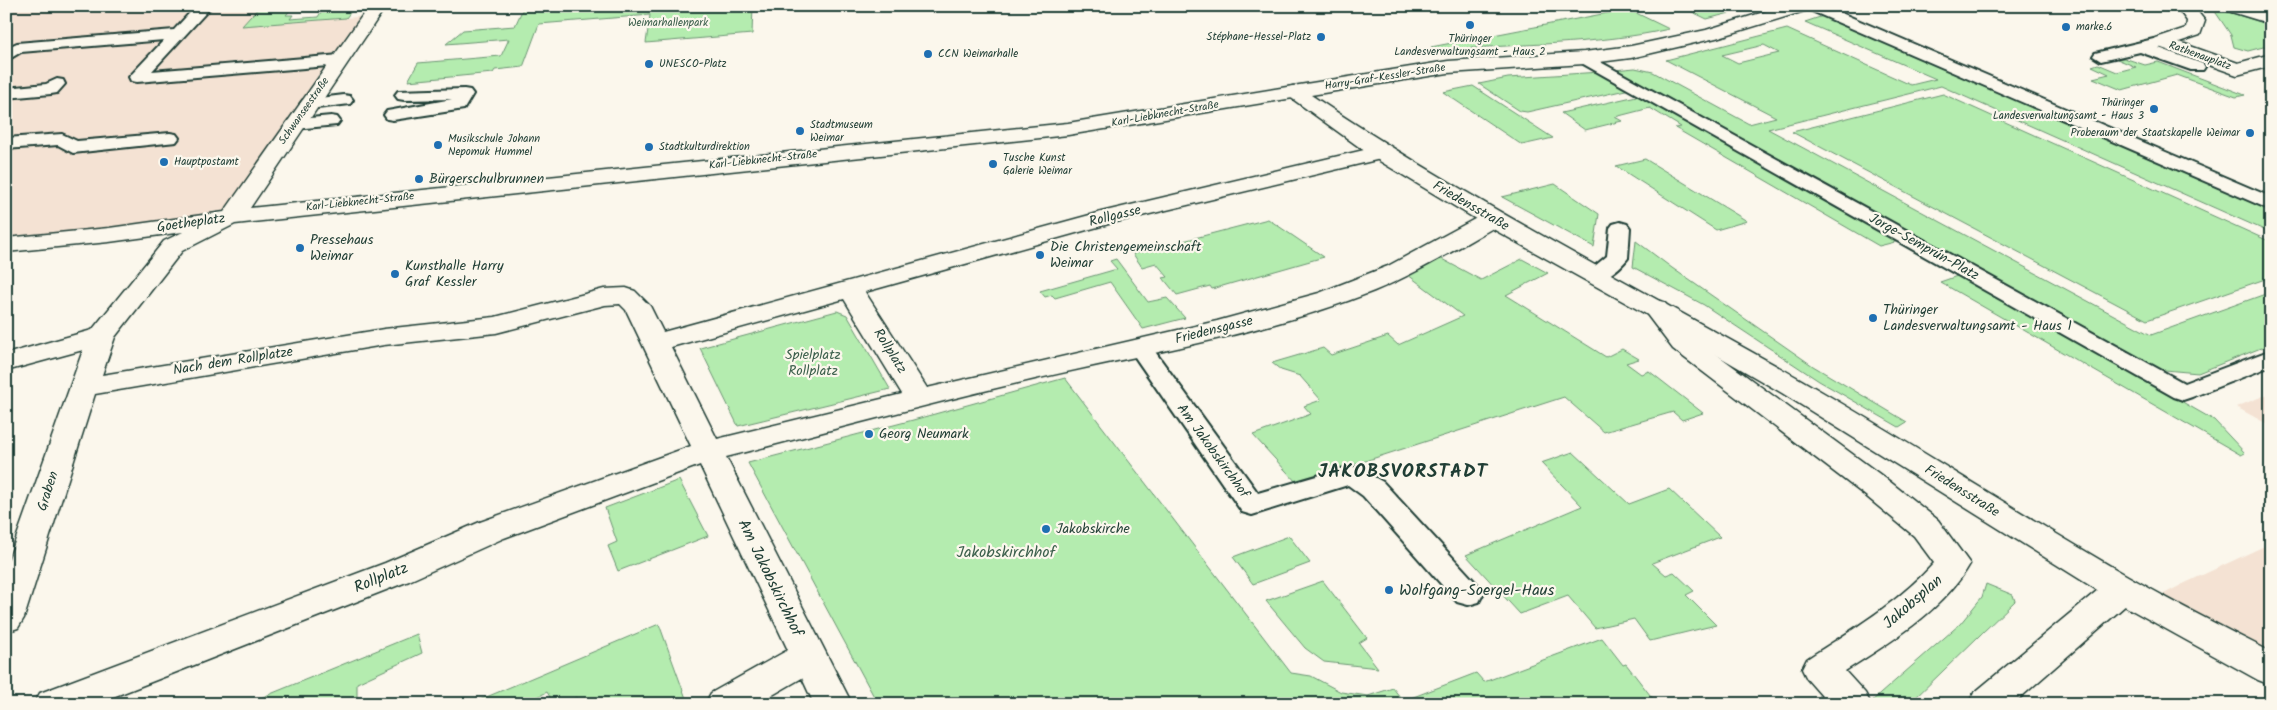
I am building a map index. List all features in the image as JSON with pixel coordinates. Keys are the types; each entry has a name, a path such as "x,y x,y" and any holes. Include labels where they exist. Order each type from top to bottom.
{"street":[{"name":"Schwanseestraße","path":"232,217 308,104 378,6"},
{"name":"Harry-Graf-Kessler-Straße","path":"1293,92 1448,67 1584,58 1676,43 1802,6"},
{"name":"Rathenauplatz","path":"2162,42 2187,36 2194,31 2196,21 2184,6"},
{"path":"2231,6 2271,19"},
{"name":"Rathenauplatz","path":"2162,42 2237,70 2271,60"},
{"name":"Friedensstraße","path":"1293,92 1381,152 1492,219 1656,308 1792,387 2122,589 2271,670"},
{"name":"Karl-Liebknecht-Straße","path":"232,217 1068,129 1293,92"},
{"name":"Rollgasse","path":"851,290 1105,218 1381,152"},
{"name":"Goetheplatz","path":"6,245 109,235 232,217"},
{"name":"Goetheplatz","path":"87,376 102,336 173,246 232,217"},
{"name":"Friedensgasse","path":"920,399 1277,315 1365,285 1399,270 1492,219"},
{"path":"708,451 655,344 851,290"},
{"name":"Rollplatz","path":"53,704 397,572 492,530 708,451 920,399 851,290"},
{"name":"Nach dem Rollplatze","path":"87,376 160,373 384,337 496,325 604,297 626,296 637,306 655,344"},
{"name":"Friedensstraße","path":"1656,308 1683,343 1878,489"},
{"path":"6,363 102,336"},
{"name":"Graben","path":"6,618 87,376"},
{"name":"Am Jakobskirchhof","path":"708,451 833,704"},
{"name":"Jakobsplan","path":"1852,704 1820,669 1878,632 1934,588 1953,564 1926,528 1878,489"},
{"path":"1986,704 2122,589"},
{"path":"724,704 809,656"}],"lane":[{"path":"206,6 137,77 340,60"},
{"path":"1812,6 2271,204"},
{"path":"6,56 17,48 103,43 179,34"},
{"path":"2100,56 2162,42"},
{"path":"2142,47 2197,67"},
{"name":"Jorge-Semprún-Platz","path":"1584,58 2183,392 2271,357"},
{"path":"6,93 51,89 57,84"},
{"path":"393,116 458,105 464,94 404,95"},
{"path":"308,104 344,100"},
{"path":"295,124 331,121"},
{"path":"6,144 62,139 73,147 170,138"},
{"path":"1595,275 1616,258 1620,228"},
{"name":"Am Jakobskirchhof","path":"1140,347 1252,505 1351,475 1373,489 1468,594"}],"shaded area":[{"path":"6,6 260,6 243,26 370,16 239,213 6,239"},
{"path":"2271,393 2271,426 2236,407"},
{"path":"2271,543 2271,652 2158,597 2183,584"}],"green space":[{"path":"260,6 292,8 286,15 293,15 290,19 318,17 321,12 352,10 346,18 242,26"},
{"name":"Weimarhallenpark","path":"524,6 753,6 752,34 646,43 650,15 539,24 523,67 495,70 493,73 408,81 418,63 501,56 509,39 446,44 463,30 515,26"},
{"path":"1680,6 1756,6 1707,19"},
{"path":"2214,10 2222,10 2271,25 2271,45 2248,51 2234,47 2231,35"},
{"path":"1618,11 1632,11 1669,29 1583,41 1437,51 1431,47"},
{"path":"1823,16 2271,210 2271,233 1941,86 1768,129 2151,335 2271,292 2271,344 2198,373 2154,369 1614,70 1635,68 1653,72 1749,124 1776,117 1666,60 1787,29 1911,85 1936,79 1805,22","holes":["1764,45 1779,53 1738,63 1722,55"]},
{"path":"2124,58 2145,65 2158,62 2245,95 2236,97 2177,75 2122,90 2093,78 2109,74 2092,66 2098,64 2117,72 2136,67 2117,59"},
{"path":"1600,72 1630,89 1527,112 1520,111 1479,84 1508,78"},
{"path":"1473,86 1553,138 1522,145 1443,92"},
{"path":"1943,94 2271,242 2271,277 2147,320 1792,132"},
{"path":"1641,95 1899,241 1879,246 1675,128 1681,127 1650,108 1615,117 1622,121 1585,130 1561,113"},
{"path":"1645,159 1747,221 1716,230 1616,166"},
{"path":"1555,184 1599,214 1594,247 1502,197"},
{"path":"1268,219 1324,257 1212,289 1210,286 1177,295 1163,278 1168,277 1156,263 1142,267 1133,254"},
{"path":"1636,241 1813,366 1907,422 1899,427 1819,381 1704,305 1633,267"},
{"path":"1438,257 1481,280 1522,259 1548,273 1506,295 1606,357 1622,349 1639,359 1626,363 1641,374 1649,371 1703,413 1682,420 1673,412 1604,432 1564,397 1297,483 1253,435 1311,414 1304,406 1321,400 1300,376 1281,370 1272,363 1323,348 1331,355 1388,336 1398,345 1463,316 1408,275"},
{"path":"1116,259 1148,302 1167,298 1185,318 1143,329 1110,282 1055,298 1052,295 1045,297 1040,291 1117,269 1110,261"},
{"path":"1960,275 2214,420 2245,453 2241,455 1940,282"},
{"name":"Spielplatz Rollplatz","path":"837,311 847,315 890,389 738,426 700,348"},
{"name":"Jakobskirchhof","path":"1065,378 1291,673 1311,676 1341,692 1368,696 1393,688 1403,701 1476,673 1484,682 1602,638 1623,665 1626,664 1657,704 878,704 748,463"},
{"path":"1573,452 1629,504 1669,489 1720,537 1652,563 1666,575 1674,572 1694,591 1686,595 1716,625 1650,641 1634,619 1595,628 1568,596 1520,614 1466,555 1582,506 1541,463"},
{"path":"679,480 708,536 618,571 608,546 617,542 605,508"},
{"path":"1289,536 1310,563 1253,584 1233,557"},
{"path":"1323,581 1367,638 1359,643 1378,668 1324,662 1305,648 1266,601"},
{"path":"1986,584 2013,595 2015,601 1909,704 1876,704 1872,701 1960,624 1982,597"},
{"path":"659,624 688,704 580,704 576,697 564,704 554,704 547,692 524,704 470,704"},
{"path":"417,634 422,653 357,683 357,704 246,704"}],"place":[{"name":"Thüringer Landesverwaltungsamt - Haus 2","path":"1470,25"},
{"name":"marke.6","path":"2066,27"},
{"name":"Stéphane-Hessel-Platz","path":"1321,37"},
{"name":"CCN Weimarhalle","path":"928,54"},
{"name":"UNESCO-Platz","path":"649,64"},
{"name":"Thüringer Landesverwaltungsamt - Haus 3","path":"2154,109"},
{"name":"Stadtmuseum Weimar","path":"800,131"},
{"name":"Proberaum der Staatskapelle Weimar","path":"2250,133"},
{"name":"Musikschule Johann Nepomuk Hummel","path":"438,145"},
{"name":"Stadtkulturdirektion","path":"649,147"},
{"name":"Hauptpostamt","path":"164,162"},
{"name":"Tusche Kunst Galerie Weimar","path":"993,164"},
{"name":"Bürgerschulbrunnen","path":"419,179"},
{"name":"Pressehaus Weimar","path":"300,248"},
{"name":"Die Christengemeinschaft Weimar","path":"1040,255"},
{"name":"Kunsthalle Harry Graf Kessler","path":"395,274"},
{"name":"Thüringer Landesverwaltungsamt - Haus 1","path":"1873,318"},
{"name":"Georg Neumark","path":"869,434"},
{"name":"Jakobskirche","path":"1046,529"},
{"name":"Wolfgang-Soergel-Haus","path":"1389,590"}],"district":[{"name":"JAKOBSVORSTADT","path":"1403,472"}]}
